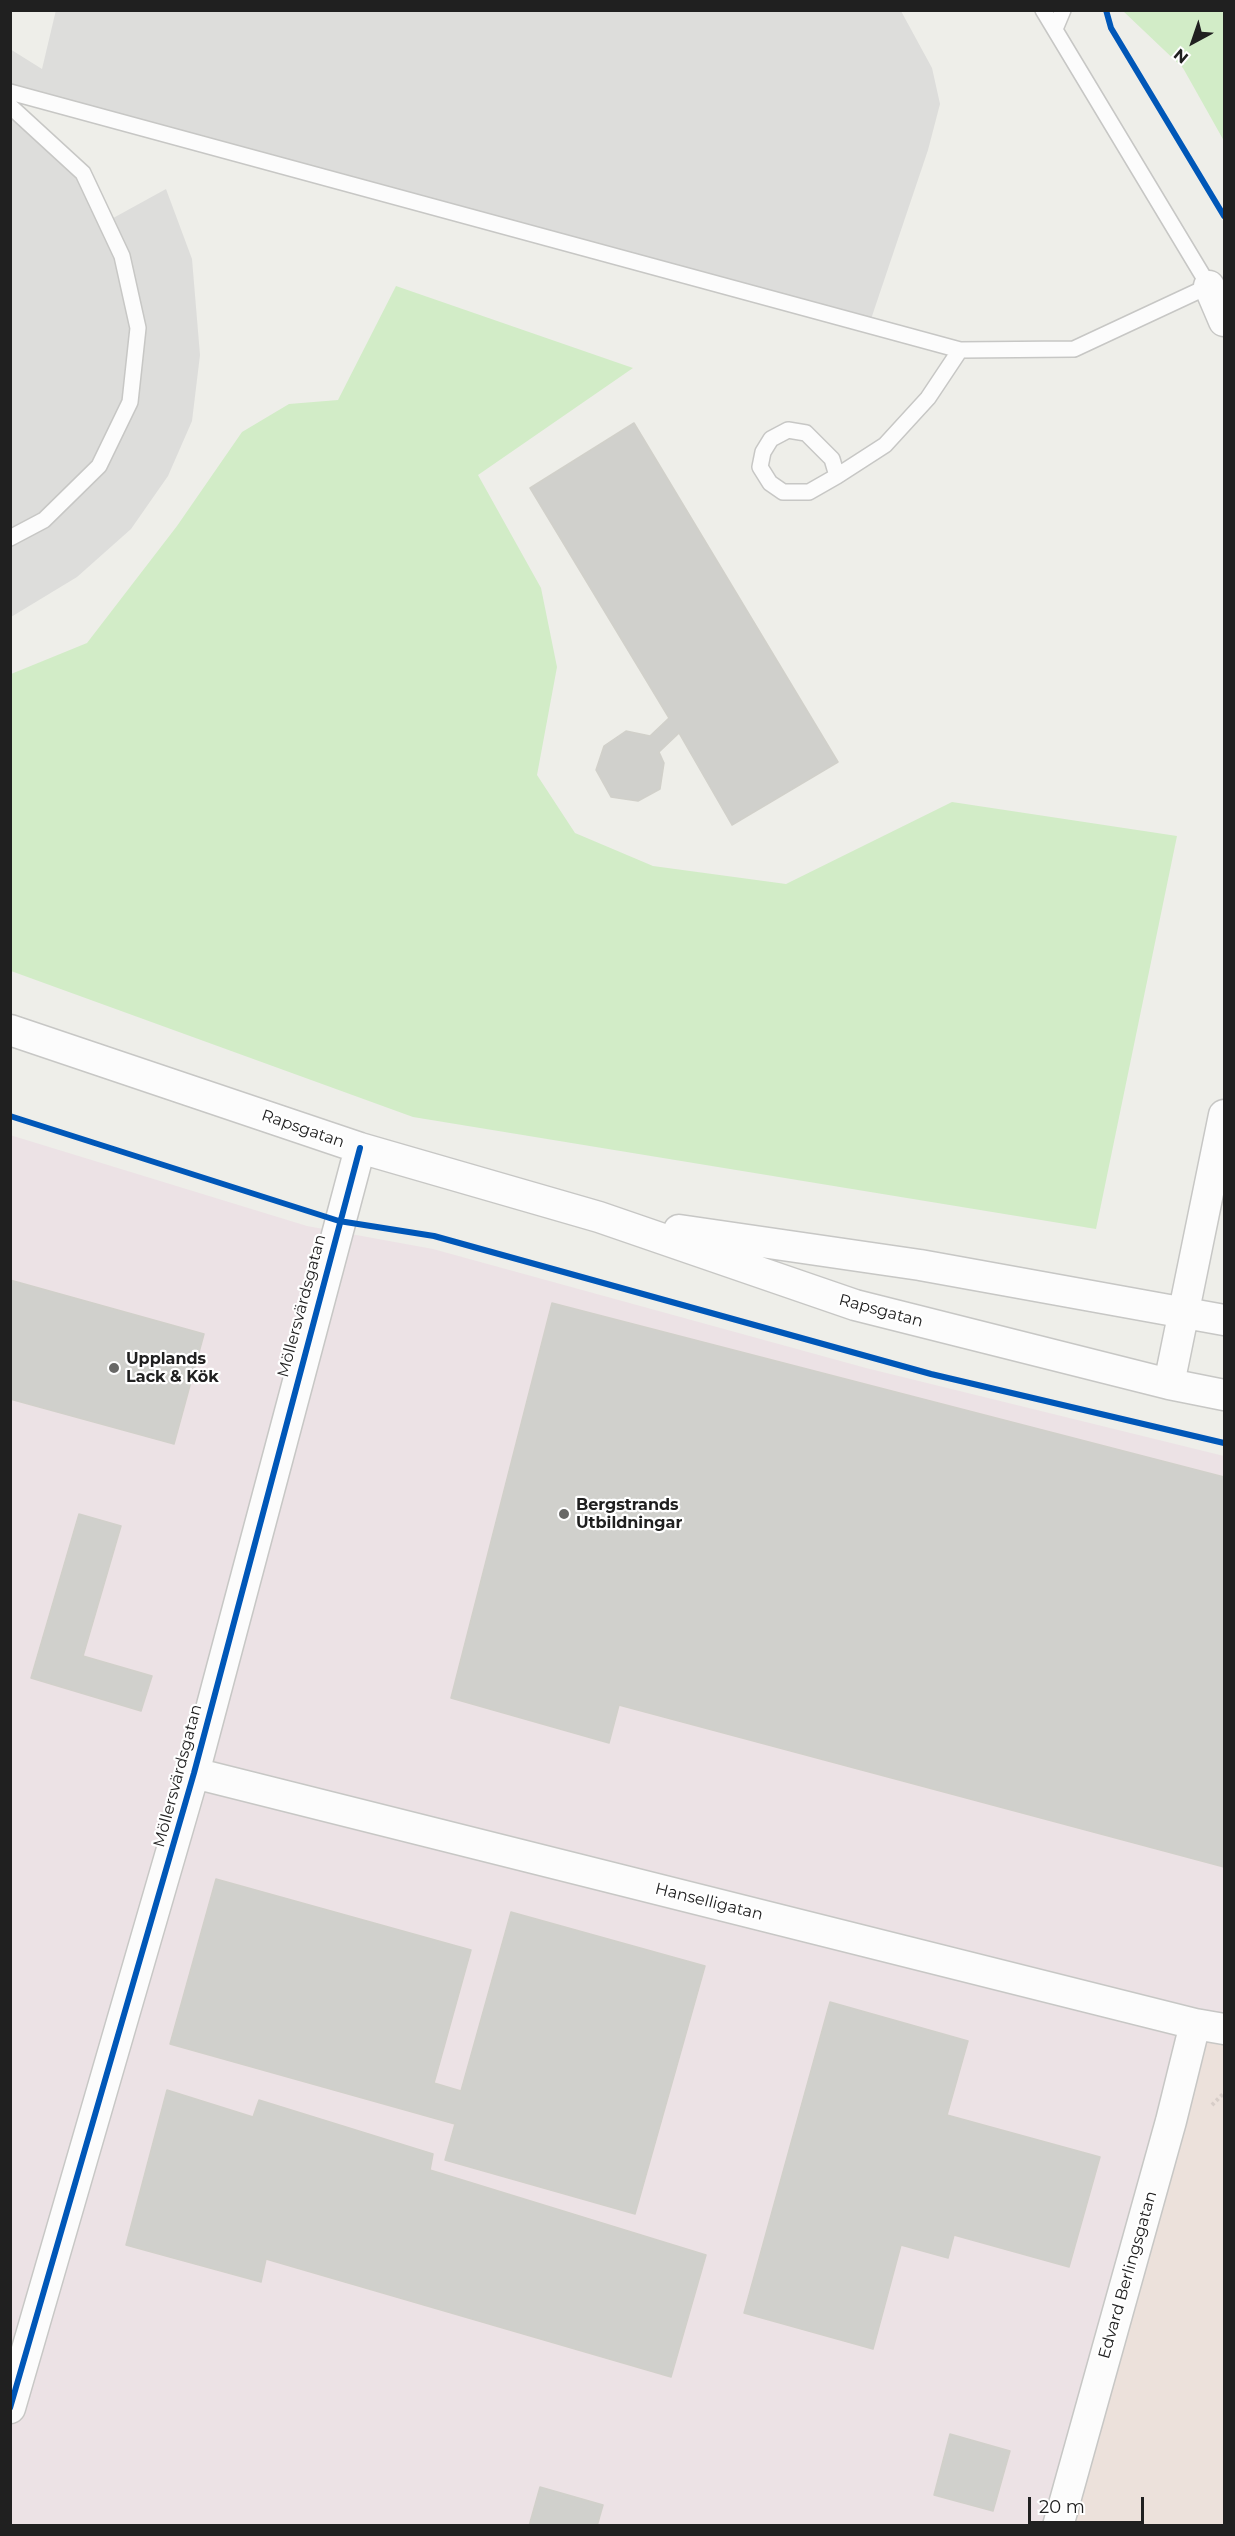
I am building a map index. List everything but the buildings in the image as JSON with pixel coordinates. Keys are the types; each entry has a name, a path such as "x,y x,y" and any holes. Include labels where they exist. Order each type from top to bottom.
{"street":[{"path":"1209,286 1224,321"},
{"name":"Rapsgatan","path":"10,1030 360,1148 599,1217 855,1305 1169,1384 1224,1395"},
{"path":"1169,1384 1224,1115"},
{"name":"Möllersvärdsgatan","path":"10,2408 194,1773 360,1148"},
{"name":"Rapsgatan","path":"599,1217 920,1265 1224,1320"},
{"name":"Hanselligatan","path":"194,1773 1195,2024 1224,2029"},
{"name":"Edvard Berlingsgatan","path":"1058,2526 1171,2121 1195,2024"}],"lane":[{"path":"10,92 960,350 1074,349 1209,286 1043,10"},
{"path":"1055,29 1063,10"},
{"path":"10,106 82,173 122,256 138,328 130,402 99,466 44,520 10,538"},
{"path":"837,476 831,459 806,433 788,430 771,439 763,452 760,467 770,483 783,492 809,492 837,476 885,445 928,398 960,350"}],"shaded area":[{"path":"56,10 901,11 932,68 940,104 928,150 869,325 11,92 10,49 42,69"},
{"path":"10,106 83,173 106,222 166,189 192,259 200,355 192,421 168,476 131,529 77,577 11,617"},
{"path":"10,1135 307,1226 433,1249 866,1368 1224,1456 1224,2029 1195,2024 1058,2525 11,2525"},
{"path":"1195,2024 1224,2029 1224,2525 1058,2526"}],"green space":[{"path":"1123,11 1224,11 1224,141 1183,68"},
{"path":"396,286 633,368 478,475 541,588 557,667 537,775 575,833 653,866 786,884 952,802 1177,836 1096,1229 413,1117 11,971 11,674 87,643 177,526 242,432 289,404 338,400"}],"cycle path":[{"path":"1106,10 1111,28 1224,216"},
{"path":"10,1116 339,1221 434,1236 931,1374 1224,1443"},
{"path":"10,2408 194,1773 360,1148"}],"place":[{"name":"Upplands Lack & Kök","path":"114,1368"},
{"name":"Bergstrands Utbildningar","path":"564,1514"}]}
